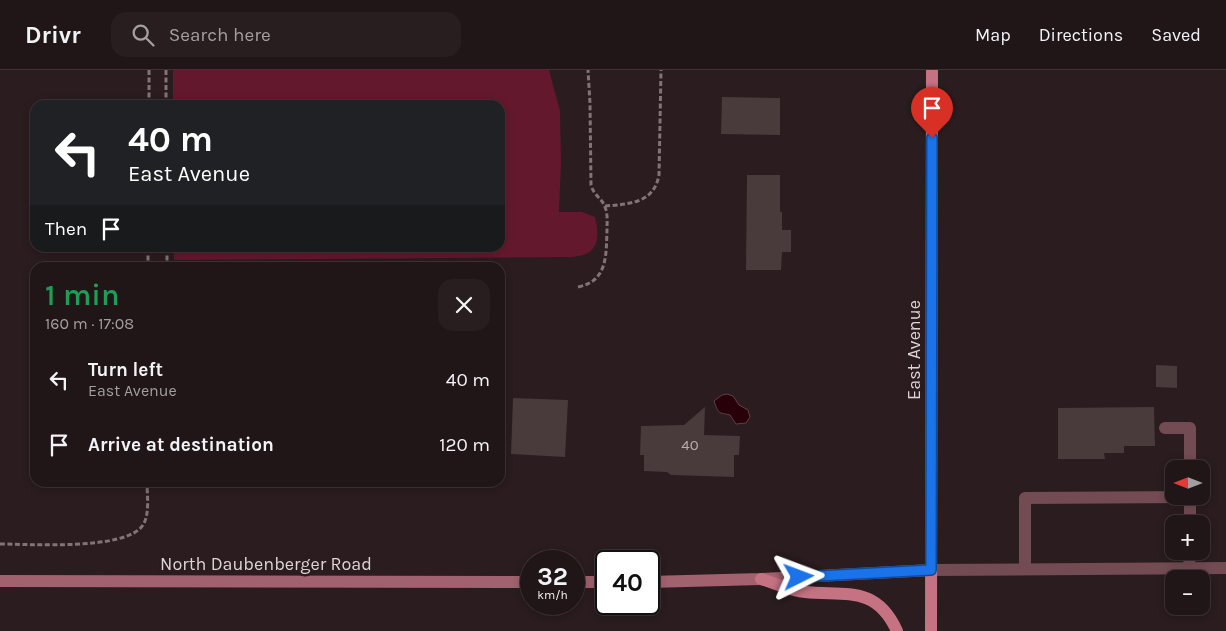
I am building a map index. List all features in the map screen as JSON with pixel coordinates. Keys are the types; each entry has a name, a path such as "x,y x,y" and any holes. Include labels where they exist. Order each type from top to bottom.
{"main road":[{"name":"East Avenue","path":"931,631 932,70"},
{"path":"761,579 803,592 862,596 872,600 880,607 897,631"}],"street":[{"path":"1165,428 1190,428 1190,460"},
{"path":"1025,569 1025,498 1165,496"},
{"path":"1190,560 1190,568"},
{"path":"660,582 761,579 931,570 1226,568"},
{"name":"North Daubenberger Road","path":"0,581 520,582"}],"path":[{"path":"149,70 149,100"},
{"path":"166,70 166,100"},
{"path":"578,287 588,285 596,278 602,269 606,257 607,214 605,206 596,196 591,185 588,70"},
{"path":"605,206 637,201 650,196 657,186 659,175 661,70"},
{"path":"0,544 88,544 105,542 136,532 143,524 146,513 147,487"}],"shaded area":[{"path":"173,70 549,70 560,111 561,162 559,212 582,212 595,217 597,240 595,246 586,254 570,257 174,260 174,252 505,252 505,100 173,100"},
{"path":"727,394 733,396 739,405 748,410 750,417 746,423 736,424 730,415 718,411 714,401"}],"building":[{"path":"722,97 780,98 780,135 721,134"},
{"path":"747,175 780,175 782,230 791,230 791,252 782,252 781,270 746,270"},
{"path":"1156,365 1177,366 1177,388 1156,387"},
{"path":"513,398 568,400 565,457 511,454"},
{"path":"705,407 704,435 740,436 739,455 734,455 734,477 671,475 667,472 644,471 644,455 640,455 641,426 684,425"},
{"path":"1154,407 1155,446 1124,446 1124,453 1104,453 1105,459 1058,459 1058,408"}],"route":[{"path":"799,577 931,570 932,138"}]}
